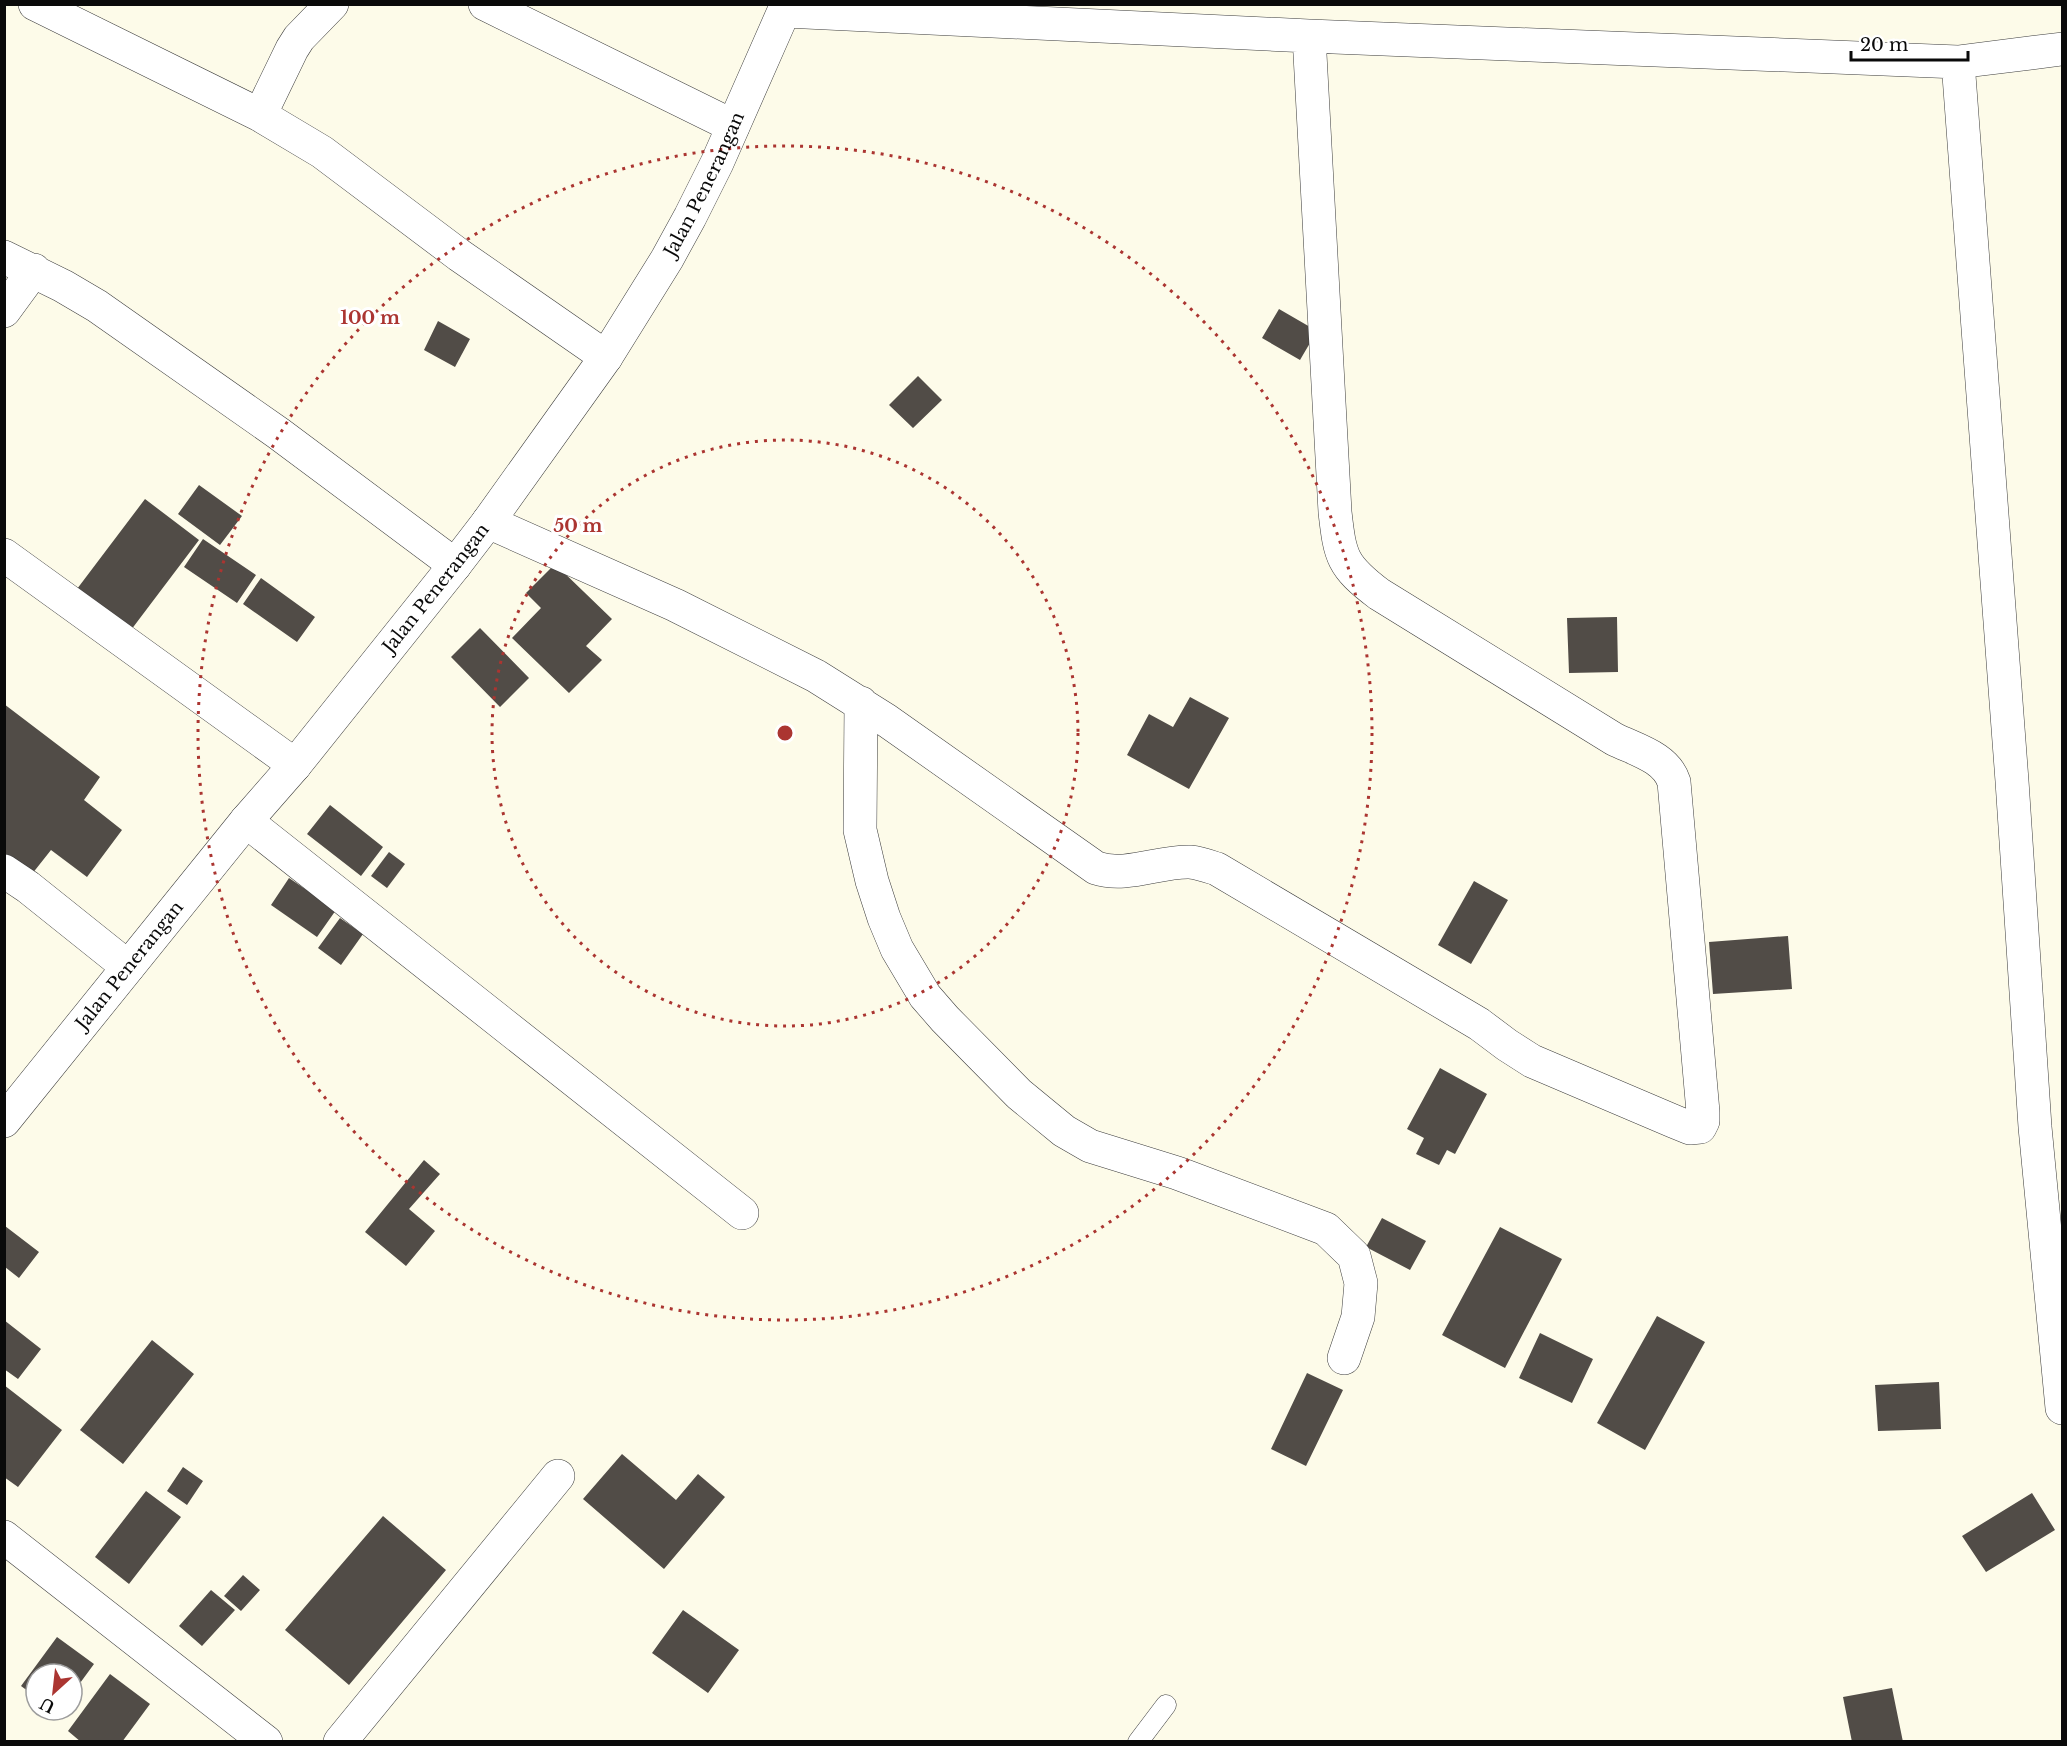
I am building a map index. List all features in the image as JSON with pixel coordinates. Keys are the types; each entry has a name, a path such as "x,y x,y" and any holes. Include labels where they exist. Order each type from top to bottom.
{"street":[{"path":"35,4 260,115 322,152 459,255 606,357"},
{"path":"260,115 291,49 332,4"},
{"path":"485,4 733,126"},
{"path":"786,8 1309,36 1958,62 2062,49"},
{"name":"Jalan Penerangan","path":"4,1121 246,821 296,765 455,565 606,357 667,260 690,217 786,8"},
{"path":"488,522 675,605 816,676 861,703 1089,864 1112,871 1189,862 1217,869 1479,1024 1532,1061 1696,1129 1702,1125 1702,1101 1674,782 1670,770 1655,759 1614,739 1378,594 1357,578 1347,566 1339,548 1335,512 1309,36"},
{"path":"1958,62 2013,793 2035,1127 2062,1408"},
{"path":"4,257 63,286 142,337 278,433 455,565"},
{"path":"4,311 34,270"},
{"path":"4,555 296,765"},
{"path":"861,703 860,830 872,881 884,918 897,949 925,996 1019,1094 1064,1131 1090,1146 1177,1173 1326,1229 1354,1256 1361,1283 1358,1317 1344,1358"},
{"path":"246,821 742,1213"},
{"path":"4,871 28,887 128,967"},
{"path":"340,1742 558,1476"},
{"path":"4,1537 266,1742"}],"lane":[{"path":"1138,1742 1166,1705"}],"building":[{"path":"1279,309 1317,331 1300,360 1262,338"},
{"path":"438,321 470,339 455,367 424,350"},
{"path":"918,376 942,400 913,428 889,405"},
{"path":"199,485 242,516 220,545 178,514"},
{"path":"145,499 199,540 131,630 77,589"},
{"path":"203,539 256,575 237,603 184,567"},
{"path":"555,564 612,619 586,646 602,660 569,693 512,638 541,608 526,593"},
{"path":"261,578 315,617 297,642 243,604"},
{"path":"1617,617 1618,672 1569,673 1567,618"},
{"path":"480,628 529,678 500,707 451,657"},
{"path":"1190,697 1229,718 1189,789 1127,755 1149,714 1173,727"},
{"path":"4,704 100,777 84,800 122,830 87,877 51,850 32,874 4,853"},
{"path":"330,805 383,847 361,876 307,834"},
{"path":"389,852 405,864 387,888 371,876"},
{"path":"289,878 336,910 317,937 271,905"},
{"path":"1474,881 1508,900 1471,964 1438,945"},
{"path":"340,918 363,934 341,965 318,948"},
{"path":"1788,936 1792,989 1713,994 1709,942"},
{"path":"1440,1068 1487,1094 1455,1154 1447,1150 1439,1165 1416,1154 1424,1138 1407,1129"},
{"path":"424,1160 440,1174 409,1209 435,1231 406,1266 365,1232"},
{"path":"1382,1218 1426,1241 1410,1270 1366,1247"},
{"path":"5,1226 39,1252 19,1278 5,1267"},
{"path":"1500,1227 1562,1259 1505,1368 1442,1335"},
{"path":"1657,1316 1705,1342 1645,1450 1597,1423"},
{"path":"4,1320 41,1349 18,1379 4,1369"},
{"path":"1540,1333 1593,1359 1572,1403 1519,1378"},
{"path":"152,1340 194,1374 123,1464 80,1430"},
{"path":"1307,1373 1343,1390 1306,1466 1271,1449"},
{"path":"1939,1382 1941,1429 1878,1431 1875,1385"},
{"path":"4,1385 62,1430 18,1487 4,1477"},
{"path":"622,1454 676,1500 698,1474 725,1497 664,1569 583,1499"},
{"path":"183,1467 203,1481 187,1505 167,1491"},
{"path":"146,1491 181,1517 129,1584 95,1557"},
{"path":"2032,1493 2055,1530 1986,1572 1962,1536"},
{"path":"383,1516 446,1570 349,1685 285,1630"},
{"path":"243,1575 260,1590 241,1611 224,1596"},
{"path":"211,1590 235,1610 202,1646 179,1626"},
{"path":"683,1610 739,1650 708,1693 652,1653"},
{"path":"57,1637 94,1664 84,1678 84,1662 39,1662"},
{"path":"110,1674 150,1704 122,1742 81,1742 68,1731 75,1722 84,1722 84,1709"},
{"path":"1892,1688 1903,1742 1852,1742 1843,1697"}]}
